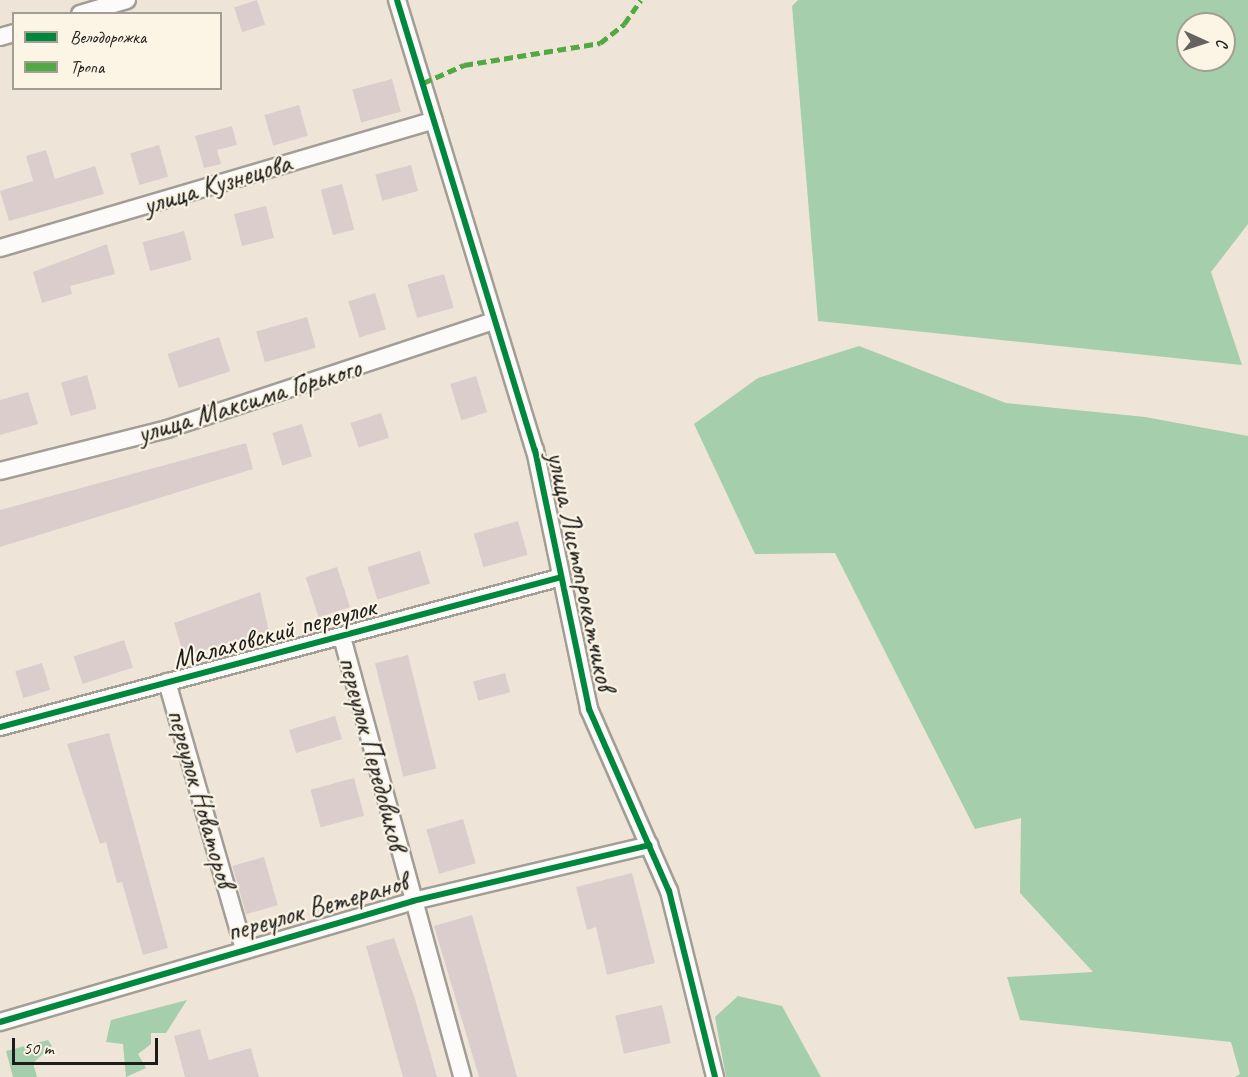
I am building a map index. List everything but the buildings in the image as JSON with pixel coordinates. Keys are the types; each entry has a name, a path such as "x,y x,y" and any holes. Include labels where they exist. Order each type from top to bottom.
{"street":[{"path":"87,12 128,0"},
{"name":"улица Листопрокатчиков","path":"397,0 535,450 558,578 589,709 669,891 714,1077"},
{"name":"улица Кузнецова","path":"0,249 434,120"},
{"name":"улица Максима Горького","path":"0,471 167,429 494,321"},
{"name":"Малаховский переулок","path":"0,727 558,578"},
{"name":"переулок Передовиков","path":"342,637 462,1077"},
{"name":"переулок Новаторов","path":"167,682 244,949"},
{"name":"переулок Ветеранов","path":"0,1022 413,901 649,845"}],"green space":[{"path":"798,0 1248,0 1248,224 1211,272 1242,365 818,321 792,6"},
{"path":"859,346 1006,403 1145,417 1248,436 1248,1077 1235,1077 1240,1074 1231,1042 1020,1020 1007,977 1093,972 1020,893 1021,818 975,829 835,553 755,554 694,424 758,378"},
{"path":"738,996 782,1006 821,1077 726,1077 715,1017"},
{"path":"187,1000 166,1033 151,1033 151,1044 138,1054 146,1068 126,1077 123,1044 106,1042 111,1020"},
{"path":"48,1040 52,1046 33,1063 37,1077 13,1077 6,1051"}],"marked path":[{"path":"423,83 464,65 600,43 624,24 641,0"}],"cycle path":[{"path":"397,0 535,450 589,709 669,891 715,1077"},
{"path":"0,727 558,578"},
{"path":"0,1022 413,901 649,845"}]}
